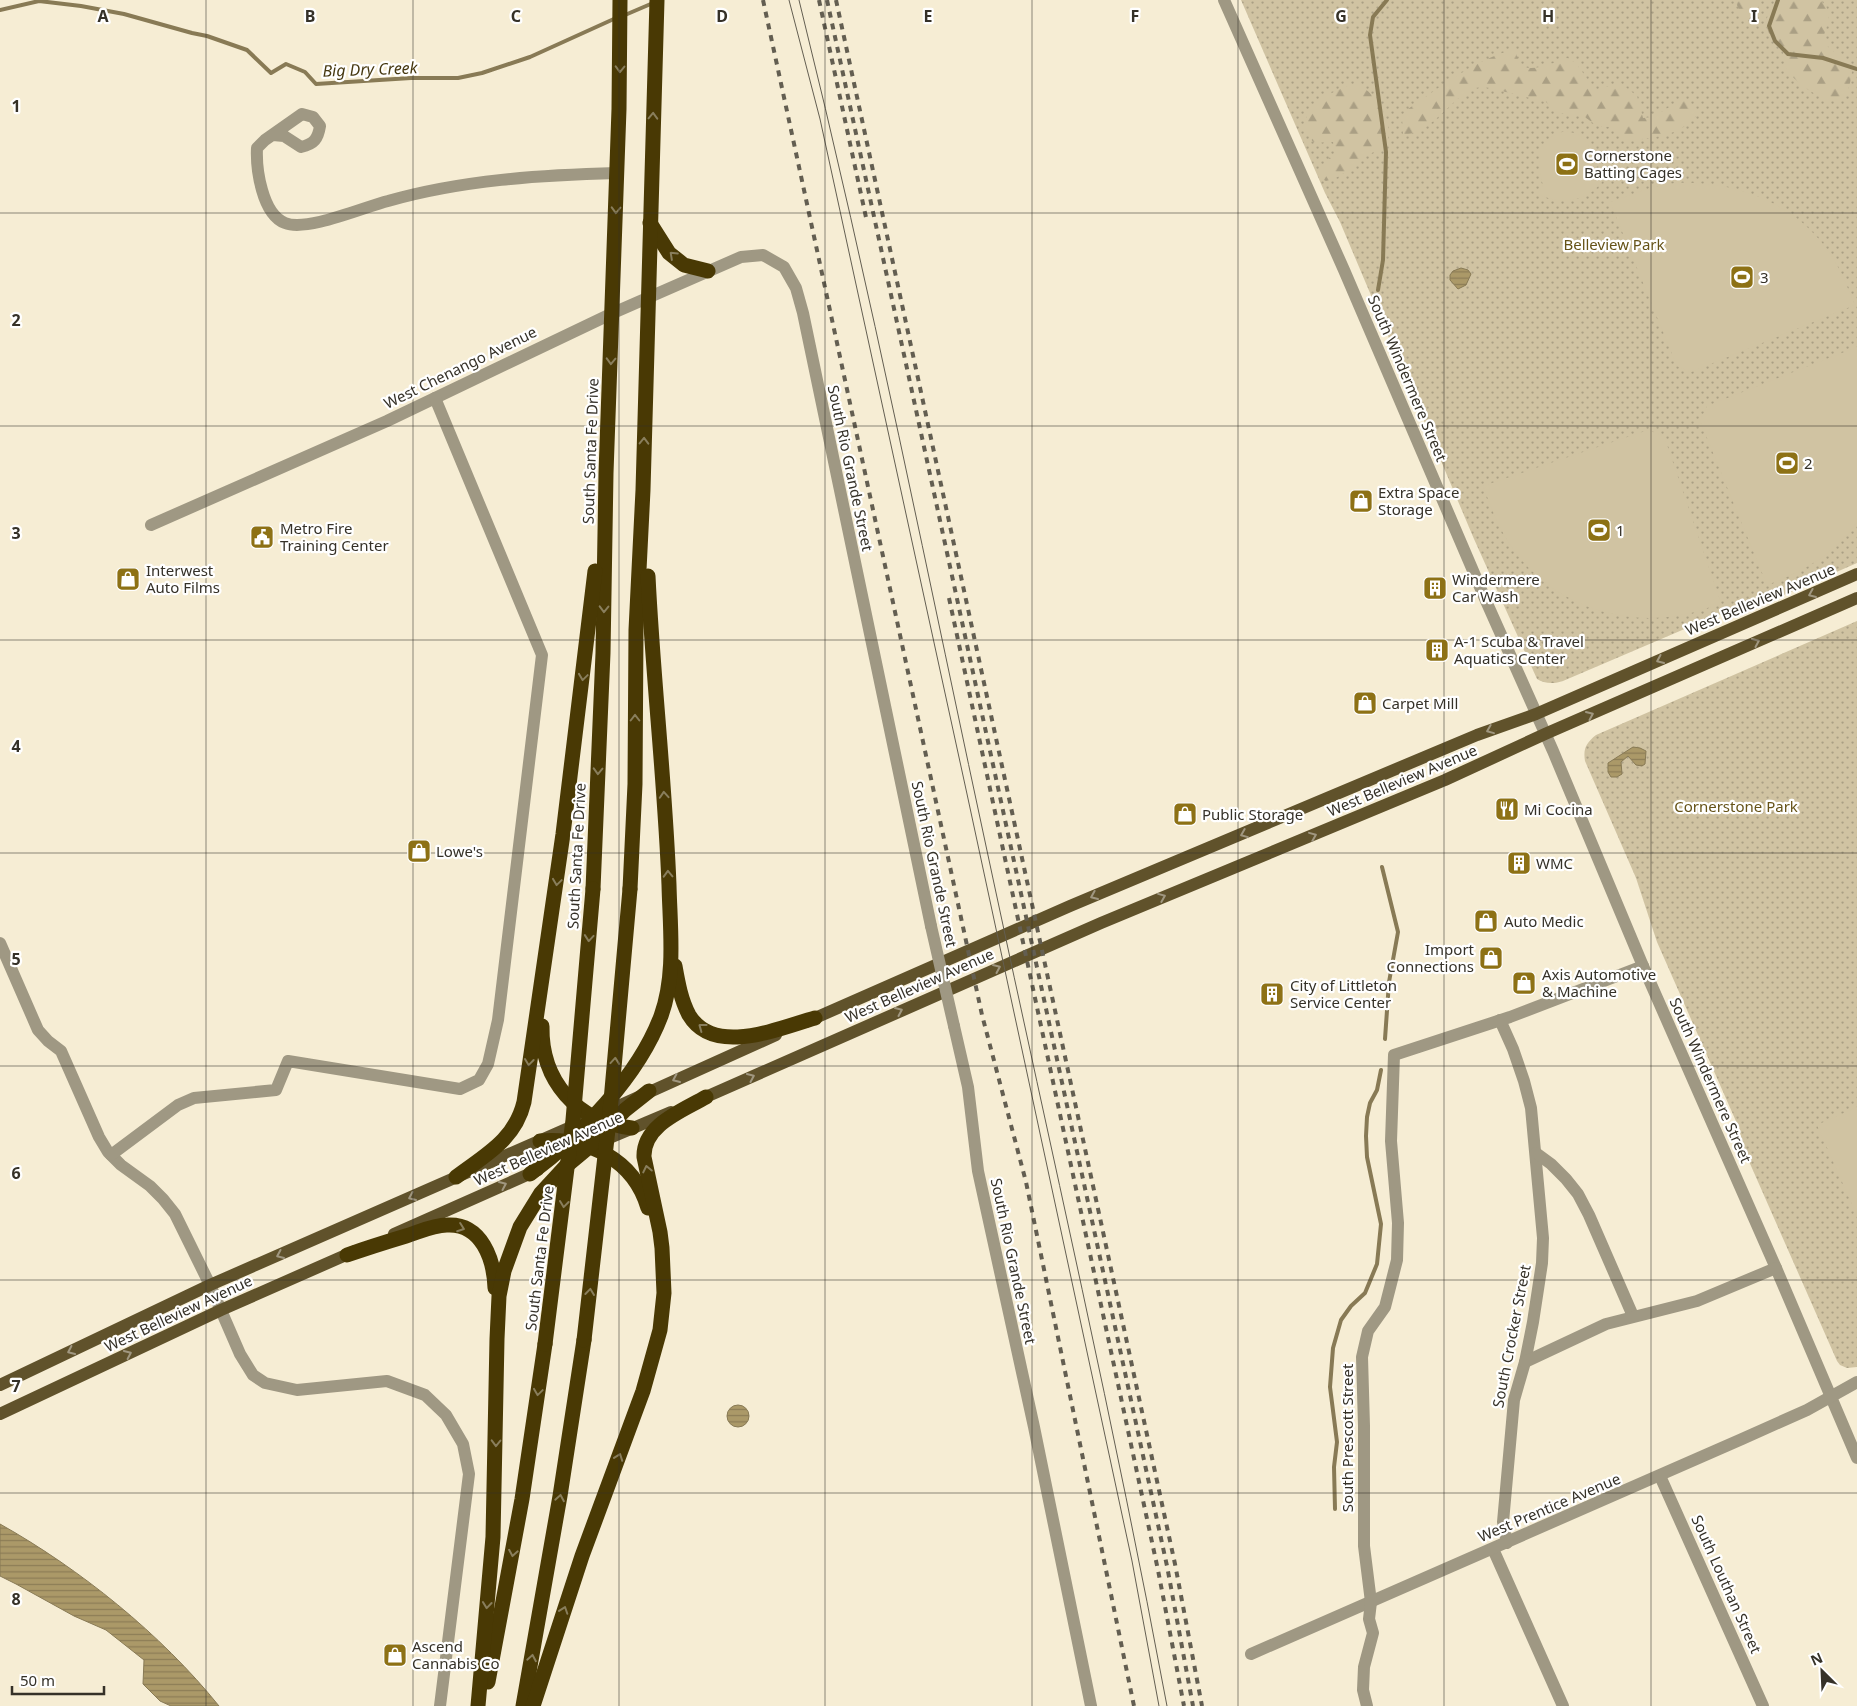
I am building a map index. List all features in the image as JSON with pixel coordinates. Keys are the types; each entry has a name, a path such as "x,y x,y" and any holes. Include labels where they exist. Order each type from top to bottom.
{"highway":[{"name":"South Santa Fe Drive","path":"484,1706 522,1499 545,1344 574,1120 593,889 603,653 606,472 613,313 620,0"},
{"path":"523,1706 560,1496 584,1340 610,1112 630,889 634,784 636,630 643,490 657,5"},
{"path":"650,223 669,253 684,265 708,271"},
{"path":"456,1177 507,1137 519,1119 525,1096 543,979 589,632 601,496 606,472"},
{"path":"530,1174 571,1141 594,1117 642,1055 653,1037 668,994 671,945 667,844 648,595 643,490"},
{"path":"671,945 684,1005 693,1020 708,1032 736,1038 815,1018"},
{"path":"543,979 542,1047 548,1067 561,1089 570,1100 594,1117 610,1124 632,1128"},
{"path":"478,1706 492,1537 497,1339 499,1296 504,1271 520,1228 541,1193 610,1124 649,1091"},
{"path":"533,1706 582,1556 638,1407 654,1355 663,1312 663,1268 660,1232 644,1157 645,1146 649,1136 659,1126 706,1097"},
{"path":"540,1141 571,1141 589,1147 608,1156 624,1168 637,1183 647,1205 656,1248 661,1292 654,1355"},
{"path":"347,1255 437,1226 452,1225 464,1228 481,1241 492,1262 497,1339"}],"main road":[{"name":"West Belleview Avenue","path":"0,1385 210,1286 1140,876 1502,725 1536,714 1857,574"},
{"name":"West Belleview Avenue","path":"0,1414 221,1310 632,1128 1101,923 1445,780 1545,734 1857,598"}],"street":[{"name":"South Windermere Street","path":"1224,0 1344,270 1857,1458"},
{"path":"273,135 257,148 256,164 264,198 273,213 285,223 303,224 347,214 424,191 470,184 518,178 617,173"},
{"name":"West Chenango Avenue","path":"151,525 435,398 648,297 741,257 764,255 784,267"},
{"name":"South Rio Grande Street","path":"784,267 796,288 803,313 932,926 968,1087 978,1171 1034,1428 1091,1706"},
{"path":"111,1155 178,1106 194,1098 276,1090 288,1061 460,1089 479,1080 488,1064 498,1020 542,655 435,398"},
{"path":"0,943 38,1030 61,1051 99,1137 111,1155 121,1165 150,1186 175,1214 240,1354 252,1375 265,1383 297,1390 386,1381 425,1395 446,1415 463,1444 469,1474 440,1706"},
{"path":"1500,1020 1643,966"},
{"name":"South Prescott Street","path":"1367,1706 1363,1690 1364,1667 1373,1633 1369,1619 1370,1602 1364,1546 1362,1358 1368,1331 1385,1307 1397,1260 1398,1223 1391,1141 1394,1055 1500,1020"},
{"name":"South Crocker Street","path":"1500,1020 1513,1049 1531,1108 1543,1238 1542,1264 1524,1362 1514,1400 1503,1522 1507,1543"},
{"path":"1536,1153 1551,1164 1578,1194 1633,1316"},
{"path":"1524,1362 1606,1324 1697,1301 1776,1268"},
{"name":"West Prentice Avenue","path":"1251,1654 1660,1476 1807,1410 1857,1382"},
{"name":"South Louthan Street","path":"1660,1476 1763,1706"},
{"path":"1493,1549 1563,1706"}],"green space":[{"name":"Belleview Park","path":"1241,0 1857,0 1857,563 1784,595 1715,616 1563,681 1550,683 1537,679 1474,539 1340,222 1325,193"},
{"path":"1735,0 1758,0 1759,15 1757,21 1749,24 1743,20"},
{"path":"1779,0 1820,0 1825,5 1828,10 1829,19 1823,40 1852,70 1848,90 1842,99 1836,101 1820,97 1804,87 1787,70 1782,50 1767,29 1768,14"},
{"path":"1511,50 1515,51 1518,61 1528,68 1541,67 1567,58 1579,68 1596,91 1619,82 1637,96 1643,118 1653,117 1681,100 1687,101 1696,108 1696,116 1690,123 1674,132 1630,141 1624,139 1610,127 1597,126 1585,117 1559,113 1546,102 1481,87 1475,88 1457,99 1422,129 1413,133 1403,134 1402,117 1405,111 1469,69 1483,61"},
{"path":"1353,84 1368,92 1381,107 1388,125 1389,134 1387,142 1376,152 1361,158 1341,175 1326,181 1322,179 1322,167 1336,152 1333,142 1314,142 1309,136 1306,131 1308,113 1320,100 1337,90"},
{"name":"Cornerstone Batting Cages","path":"1562,132 1571,132 1578,135 1588,144 1598,172 1606,176 1600,185 1584,196 1575,199 1556,200 1537,194 1543,186 1539,161 1542,147 1546,141"},
{"name":"3","path":"1675,183 1717,185 1737,190 1775,204 1793,215 1809,228 1833,258 1855,305 1691,372 1677,366 1610,202 1653,187"},
{"name":"2","path":"1857,347 1857,522 1838,544 1817,561 1767,585 1700,421 1707,406"},
{"name":"1","path":"1648,430 1664,436 1721,603 1691,613 1655,618 1630,617 1605,612 1581,604 1559,592 1539,577 1521,559 1506,538 1483,486"},
{"name":"Cornerstone Park","path":"1857,621 1857,1367 1847,1368 1840,1365 1837,1361 1744,1150 1739,1128 1657,942 1636,878 1585,761 1584,753 1590,741 1596,735"},
{"path":"1857,1107 1857,1216 1817,1125"}],"shaded area":[{"path":"1461,268 1468,270 1471,274 1466,285 1458,289 1450,280 1450,275 1453,271"},
{"path":"1633,747 1646,751 1645,764 1642,766 1636,765 1628,756 1621,762 1622,774 1617,777 1611,777 1608,772 1608,763"},
{"path":"738,1405 746,1408 749,1416 746,1424 738,1427 730,1424 727,1416 730,1408"},
{"path":"0,1524 60,1561 118,1605 172,1654 219,1706 171,1706 160,1701 143,1684 144,1660 106,1630 74,1616 0,1576"}],"waterway":[{"path":"1378,290 1383,260 1386,152 1370,35 1373,17 1387,0"},
{"name":"Big Dry Creek","path":"1778,0 1769,26 1775,41 1788,54 1823,58 1857,69"},
{"name":"Big Dry Creek","path":"0,10 39,1 124,14 207,36 247,50 271,73 286,64 305,72 316,84 411,78 458,78 482,73 530,57 616,18"},
{"name":"Big Dry Creek","path":"625,15 653,3"},
{"path":"1382,867 1398,932 1389,982 1385,1039"},
{"path":"1335,1509 1334,1467 1337,1442 1330,1387 1333,1348 1341,1320 1351,1306 1365,1293 1377,1264 1381,1224 1367,1157 1366,1136 1370,1103 1377,1090 1381,1070"}],"tram line":[{"path":"789,0 820,119 967,794 1132,1561 1159,1706"},
{"path":"799,0 851,217 899,436 1104,1393 1167,1706"}],"railway":[{"path":"763,0 982,1015 1026,1182 1134,1706"},
{"path":"819,0 867,222"},
{"path":"827,0 1167,1566 1193,1706"},
{"path":"836,0 1175,1564 1202,1706"},
{"path":"949,598 1158,1570 1184,1706"}],"place":[{"name":"Cornerstone Batting Cages","path":"1567,164"},
{"name":"3","path":"1742,277"},
{"name":"2","path":"1787,463"},
{"name":"Extra Space Storage","path":"1361,501"},
{"name":"1","path":"1599,530"},
{"name":"Metro Fire Training Center","path":"262,537"},
{"name":"Interwest Auto Films","path":"128,579"},
{"name":"Windermere Car Wash","path":"1435,588"},
{"name":"A-1 Scuba & Travel Aquatics Center","path":"1437,650"},
{"name":"Carpet Mill","path":"1365,703"},
{"name":"Mi Cocina","path":"1507,809"},
{"name":"Public Storage","path":"1185,814"},
{"name":"Lowe's","path":"419,851"},
{"name":"WMC","path":"1519,863"},
{"name":"Auto Medic","path":"1486,921"},
{"name":"Import Connections","path":"1491,958"},
{"name":"Axis Automotive & Machine","path":"1524,983"},
{"name":"City of Littleton Service Center","path":"1272,994"},
{"name":"Ascend Cannabis Co","path":"395,1655"}]}
